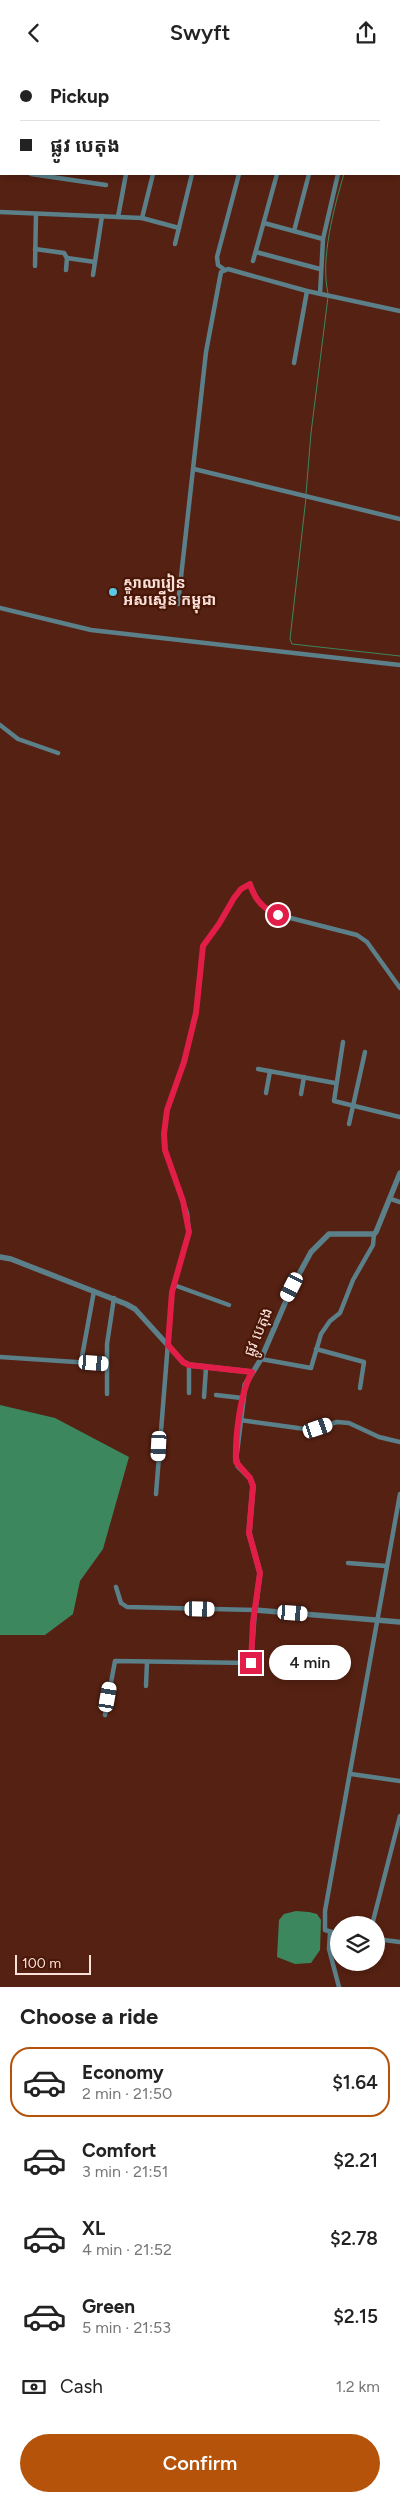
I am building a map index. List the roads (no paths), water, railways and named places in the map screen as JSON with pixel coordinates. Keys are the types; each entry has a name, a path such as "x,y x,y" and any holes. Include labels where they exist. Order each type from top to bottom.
{"street":[{"path":"38,175 106,185"},
{"path":"118,217 126,175"},
{"path":"142,218 153,175"},
{"path":"176,244 178,227 192,175"},
{"path":"238,175 217,257 218,265 225,270 307,291 400,311"},
{"path":"253,261 278,175"},
{"path":"294,231 309,175"},
{"path":"322,294 320,269 323,239 338,175"},
{"path":"0,212 142,218 178,227"},
{"path":"35,266 36,214"},
{"path":"93,275 102,216"},
{"path":"264,223 323,239"},
{"path":"35,249 62,252 67,258 95,262"},
{"path":"256,252 320,269"},
{"path":"66,270 67,258"},
{"path":"178,605 208,342 221,272 225,270"},
{"path":"294,363 307,291"},
{"path":"194,469 315,500 400,519"},
{"path":"0,608 91,630 400,665"},
{"path":"0,725 18,739 58,753"},
{"path":"156,1494 174,1285 189,1232 184,1205 165,1150 164,1134 167,1110 184,1062 196,1013 203,946 241,889 250,884 256,899 272,913 358,935 367,942 400,988"},
{"path":"343,1042 335,1083 334,1101 400,1117"},
{"path":"349,1124 364,1052"},
{"path":"258,1069 335,1083"},
{"path":"266,1093 270,1071"},
{"path":"301,1094 304,1077"},
{"path":"262,1359 310,1369 324,1329 340,1313 353,1280 373,1245 374,1234 380,1227 400,1173"},
{"path":"391,1199 400,1202"},
{"name":"ផ្លូវ បេតុង","path":"105,1715 115,1661 251,1663 260,1573 249,1533 253,1486 250,1478 236,1462 245,1385 262,1359 292,1287 311,1252 324,1237 336,1233 374,1234"},
{"path":"0,1257 11,1259 114,1298 135,1309 183,1362 189,1365 252,1372"},
{"path":"174,1285 230,1305"},
{"path":"81,1362 94,1291"},
{"path":"107,1394 107,1344 114,1298"},
{"path":"316,1349 364,1362 360,1388"},
{"path":"0,1357 106,1364"},
{"path":"189,1365 189,1393"},
{"path":"204,1397 206,1368"},
{"path":"216,1395 242,1398"},
{"path":"240,1420 305,1429 318,1428 337,1422 349,1423 379,1437 400,1442"},
{"path":"330,1953 330,1933 325,1930 325,1911 400,1494"},
{"path":"348,1563 386,1566"},
{"path":"116,1587 121,1603 127,1607 255,1610 378,1619 400,1623"},
{"path":"146,1686 148,1662"},
{"path":"351,1774 400,1781"},
{"path":"374,1916 400,1816"},
{"path":"385,1940 400,1942"},
{"path":"335,1971 339,1987"}],"waterway":[{"path":"328,293 326,265 329,233 344,175"},
{"path":"306,494 311,433 328,297"},
{"path":"306,498 290,639 292,644 400,656"}],"place":[{"name":"សាលារៀន អ៉ិសស្ទើន កម្ពុជា","path":"113,592"}]}
